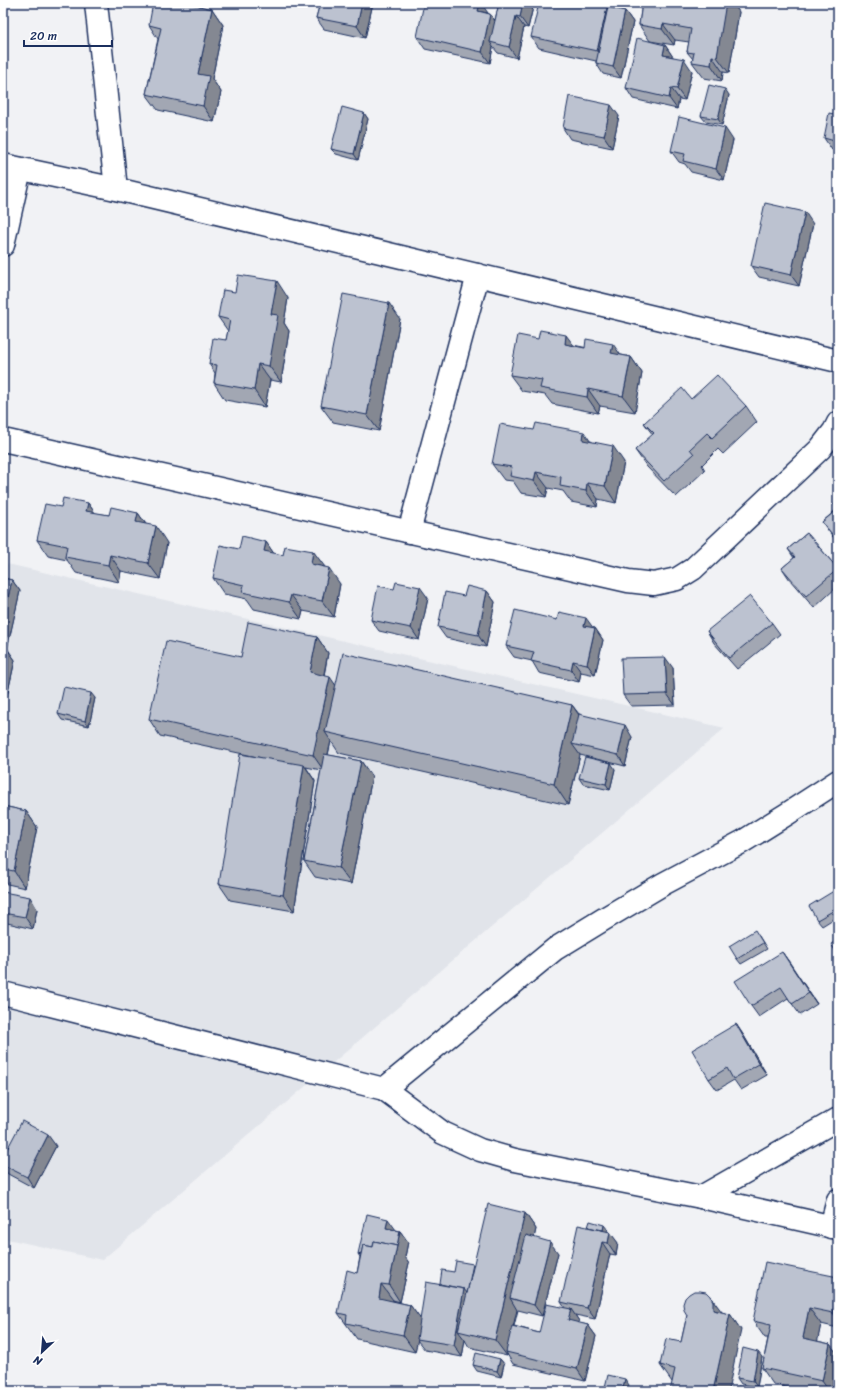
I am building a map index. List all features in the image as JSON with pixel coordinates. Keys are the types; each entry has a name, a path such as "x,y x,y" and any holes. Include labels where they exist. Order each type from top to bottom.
{"street":[{"path":"96,3 116,189"},
{"path":"3,245 12,167 116,189 838,361"},
{"path":"409,532 478,275"},
{"path":"3,440 628,581 654,584 677,579 693,569 820,449 834,431 838,423"},
{"path":"384,1089 555,949 650,892 742,842 838,781"},
{"path":"3,993 384,1089 443,1133 480,1150 515,1160 701,1197 834,1228 838,1200"},
{"path":"701,1197 838,1119"}],"shaded area":[{"path":"3,563 725,728 102,1260 3,1238"}],"building":[{"path":"153,3 186,3 212,9 198,74 209,76 203,106 146,94 161,28 149,25"},
{"path":"320,3 362,3 357,26 316,18"},
{"path":"424,3 441,3 454,6 455,3 480,3 478,11 490,14 482,52 417,37"},
{"path":"499,3 523,3 520,17 516,16 509,47 490,42"},
{"path":"539,3 608,3 597,51 531,37"},
{"path":"642,3 726,3 717,57 712,56 711,65 692,62 694,53 687,52 691,29 663,24 662,29 639,25"},
{"path":"608,7 625,11 613,67 596,63"},
{"path":"637,38 665,45 663,55 684,59 677,89 671,88 669,98 626,88"},
{"path":"709,85 725,89 718,119 701,116"},
{"path":"569,96 611,105 604,136 563,128"},
{"path":"342,107 364,113 354,154 331,149"},
{"path":"829,113 838,115 838,142 824,138"},
{"path":"679,117 725,128 716,169 683,161 685,154 671,151"},
{"path":"765,203 805,212 791,275 751,266"},
{"path":"238,275 277,281 271,314 278,315 269,366 258,364 254,390 214,383 217,365 209,364 213,338 226,340 230,320 218,317 223,290 235,292"},
{"path":"343,294 389,303 367,415 321,406"},
{"path":"540,330 566,335 565,344 585,348 586,339 613,344 611,353 631,357 623,396 588,389 587,397 540,388 542,380 510,375 518,335 538,339"},
{"path":"717,375 746,406 712,438 707,433 690,449 694,454 664,481 635,450 654,433 644,423 682,388 691,399"},
{"path":"536,423 584,432 583,440 613,446 605,486 587,483 586,491 560,486 561,477 536,472 534,481 510,476 512,467 492,464 500,424 534,430"},
{"path":"63,498 88,503 86,511 109,515 111,507 138,513 136,522 156,526 148,563 110,555 108,565 65,557 67,546 37,540 45,504 61,507"},
{"path":"838,500 838,509 834,504"},
{"path":"838,509 838,541 822,522"},
{"path":"807,533 838,569 806,596 782,568 795,557 788,549"},
{"path":"242,536 266,542 264,551 283,555 285,546 313,551 311,564 329,568 322,601 291,595 289,602 242,592 244,585 213,578 220,545 239,549"},
{"path":"3,578 12,580 3,619"},
{"path":"396,582 420,587 411,628 371,620 378,586 394,589"},
{"path":"467,586 487,591 478,635 438,627 445,592 464,596"},
{"path":"750,596 772,623 729,658 707,631"},
{"path":"515,610 557,620 559,612 586,618 584,626 595,628 587,664 573,661 571,670 531,661 534,652 506,646"},
{"path":"248,622 317,637 310,672 330,677 313,755 149,719 166,641 241,657"},
{"path":"3,648 7,649 3,667"},
{"path":"343,653 572,705 554,784 325,732"},
{"path":"665,657 667,694 623,695 621,658"},
{"path":"64,687 91,693 85,721 58,714"},
{"path":"579,714 625,725 618,755 572,744"},
{"path":"240,754 304,765 283,895 219,884"},
{"path":"324,754 361,761 339,868 304,861"},
{"path":"585,757 611,763 606,784 579,778"},
{"path":"3,806 26,811 14,871 3,869"},
{"path":"837,889 838,908 817,920 809,906"},
{"path":"3,892 30,897 25,917 3,913"},
{"path":"755,930 763,943 737,959 729,946"},
{"path":"838,940 838,955 831,944"},
{"path":"782,952 809,993 792,1004 781,987 751,1006 735,981"},
{"path":"736,1024 759,1064 733,1079 727,1068 709,1079 692,1050"},
{"path":"22,1121 48,1135 27,1177 3,1165 3,1157"},
{"path":"488,1204 525,1213 495,1340 458,1331"},
{"path":"367,1214 388,1219 386,1228 400,1231 397,1246 374,1241 373,1247 363,1245 361,1255 358,1254"},
{"path":"590,1221 604,1225 603,1230 588,1227"},
{"path":"578,1225 610,1232 608,1243 602,1242 587,1308 561,1302"},
{"path":"526,1235 550,1242 534,1305 510,1298"},
{"path":"374,1241 397,1246 389,1285 381,1284 379,1298 410,1305 403,1335 346,1323 347,1315 338,1313 347,1270 357,1273 363,1245 373,1247"},
{"path":"456,1261 473,1264 467,1293 464,1289 440,1284 442,1270 454,1272"},
{"path":"765,1262 838,1277 838,1291 833,1313 809,1308 803,1338 830,1344 822,1381 762,1368 771,1325 753,1321"},
{"path":"426,1282 464,1289 454,1345 417,1339"},
{"path":"694,1291 706,1292 710,1296 713,1301 713,1310 730,1314 713,1391 670,1391 675,1369 660,1365 666,1339 681,1342 687,1315 683,1304 685,1298"},
{"path":"546,1304 571,1309 568,1320 588,1325 577,1369 506,1352 512,1326 539,1333"},
{"path":"743,1348 758,1352 753,1381 737,1378"},
{"path":"476,1353 500,1359 497,1371 473,1365"},
{"path":"608,1375 625,1379 622,1391 604,1391"},
{"path":"738,1386 758,1391 737,1391"}]}
